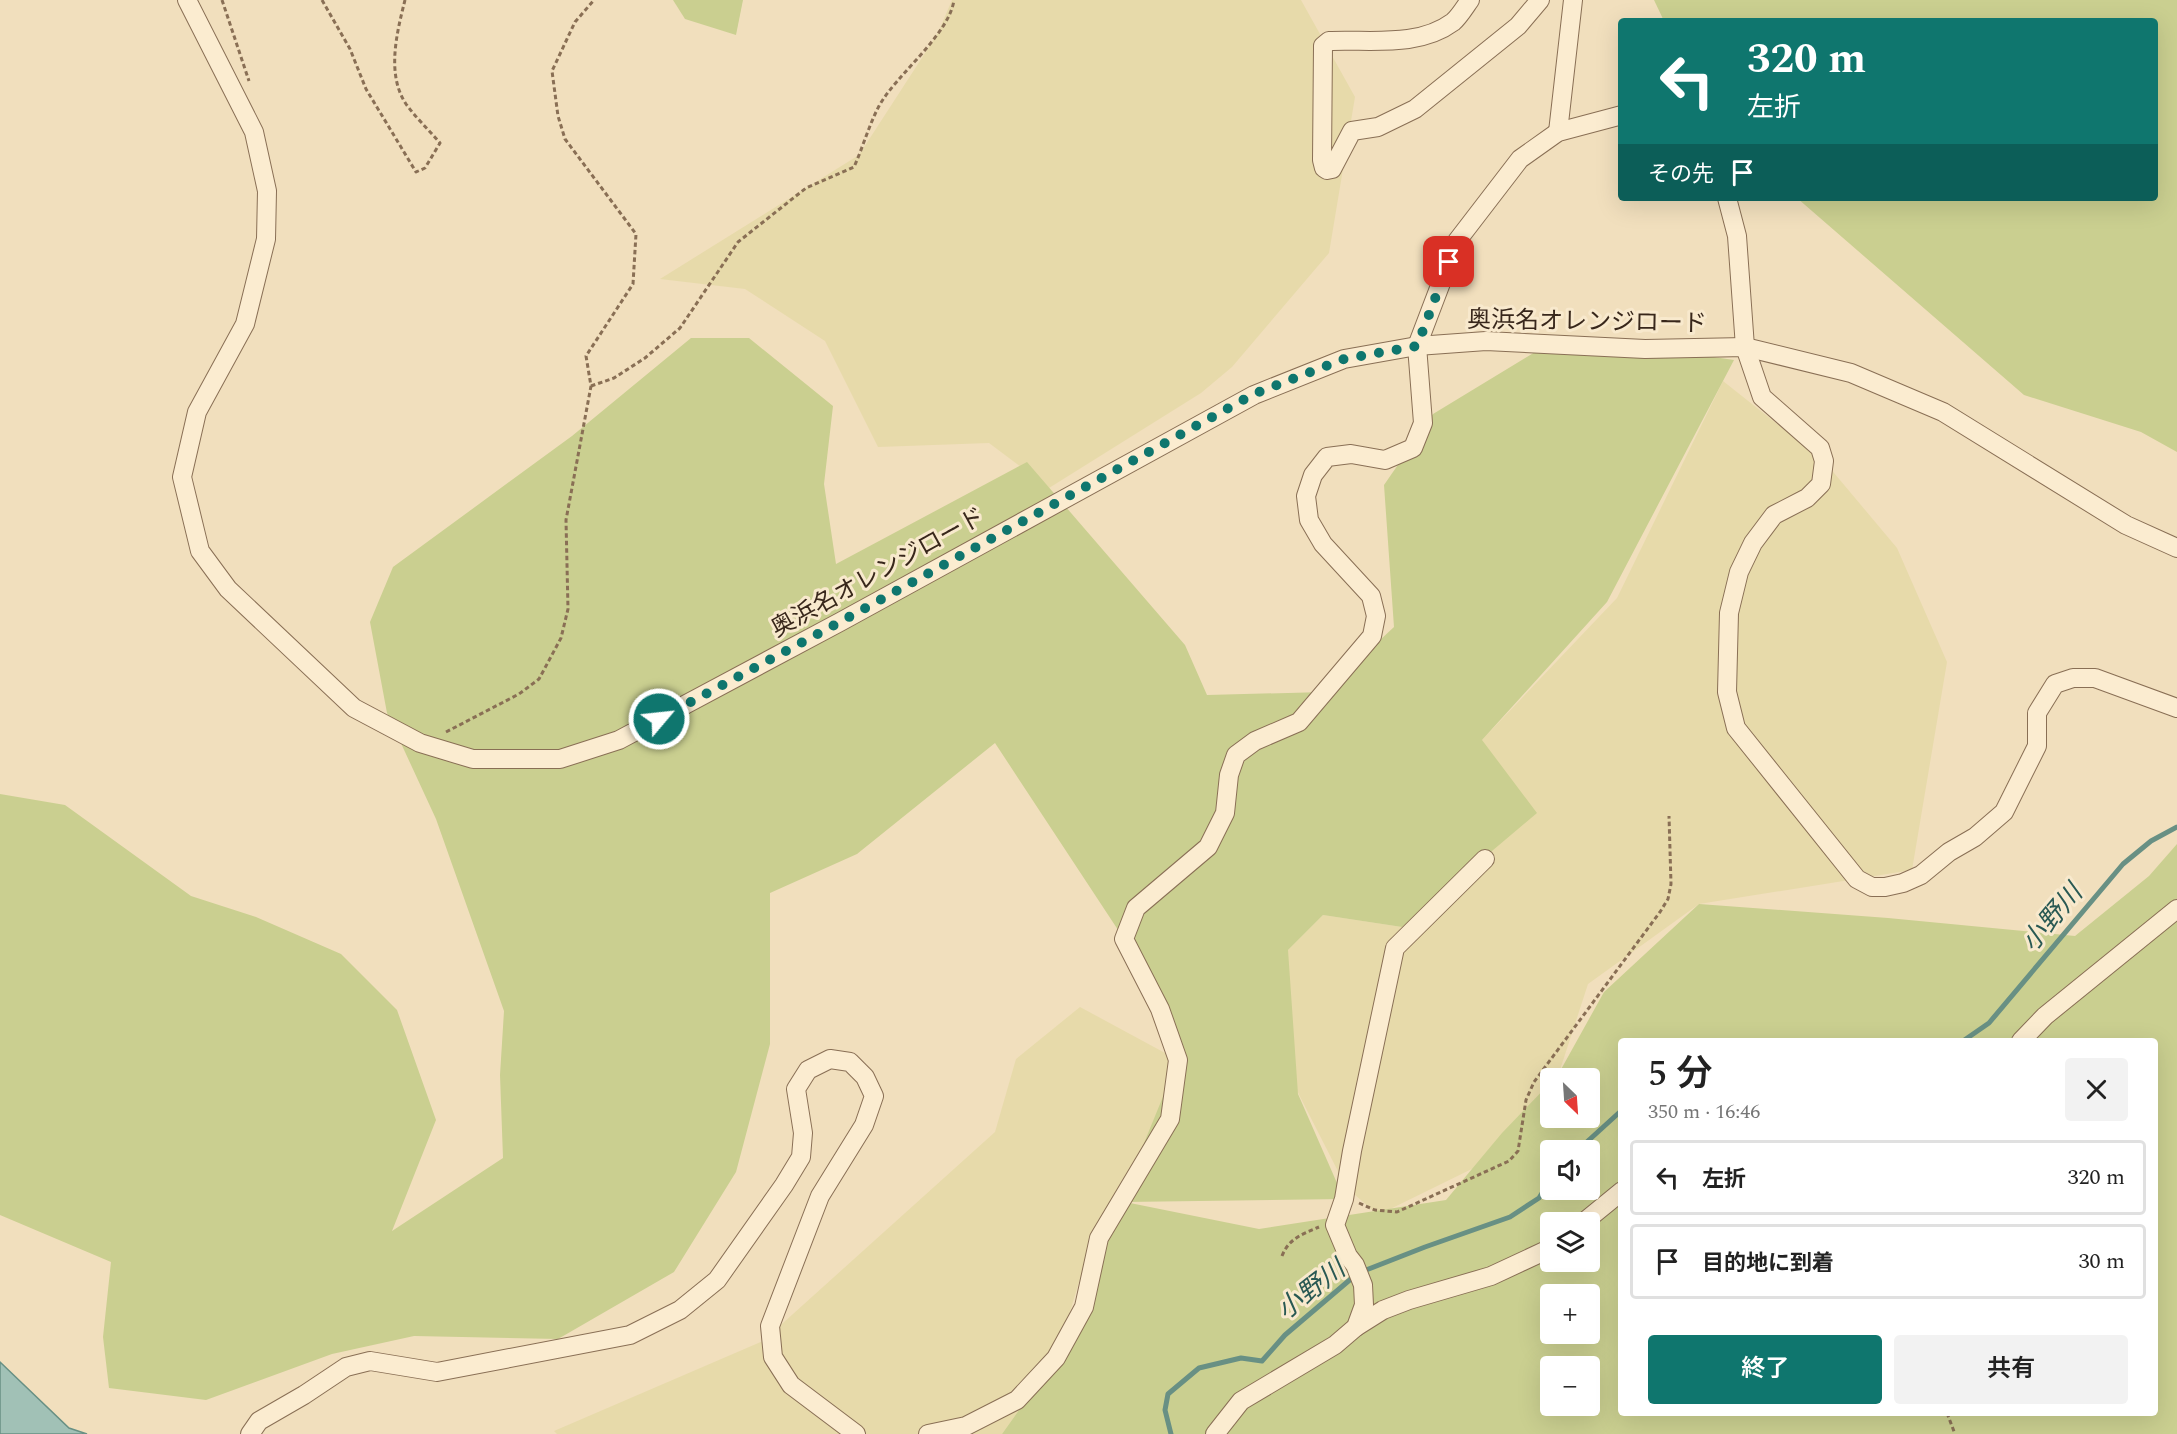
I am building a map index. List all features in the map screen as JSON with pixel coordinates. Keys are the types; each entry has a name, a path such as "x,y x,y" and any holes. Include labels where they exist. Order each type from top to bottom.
{"street":[{"name":"奥浜名オレンジロード","path":"187,0 254,132 267,191 266,239 245,324 197,412 182,477 200,551 228,589 354,708 420,743 472,759 560,759 619,740 840,622 1254,394 1344,359 1417,346 1486,342 1645,349 1745,347 1851,373 1943,412 2126,525 2177,548"},
{"path":"1470,0 1454,21 1427,36 1396,41 1329,41 1323,46 1322,160 1324,168 1332,169 1352,131 1378,127 1415,109 1518,26 1540,0"},
{"path":"1558,132 1573,0"},
{"path":"928,1434 966,1426 1017,1400 1056,1358 1084,1307 1099,1238 1170,1119 1178,1060 1160,1009 1124,939 1136,908 1208,847 1225,813 1229,775 1236,756 1255,741 1299,722 1372,636 1376,616 1371,596 1323,544 1309,520 1306,496 1313,475 1327,457 1351,454 1385,460 1413,448 1423,423 1417,346 1457,241 1520,159 1558,132 1618,116"},
{"path":"1728,201 1737,236 1745,347 1762,397 1820,448 1824,461 1821,484 1807,498 1774,515 1753,543 1739,572 1729,613 1727,692 1736,728 1857,879 1872,886 1885,887 1904,884 1949,852 1975,837 2004,812 2037,746 2037,713 2055,684 2073,678 2095,678 2177,708"},
{"path":"1356,1327 1364,1305 1363,1285 1335,1224 1344,1199 1395,948 1485,859"},
{"path":"2024,1038 2045,1016 2177,909"},
{"path":"250,1434 259,1421 346,1367 370,1361 437,1372 630,1335 680,1310 717,1280 801,1157 803,1133 796,1089 808,1070 830,1059 850,1062 865,1077 874,1096 864,1125 820,1196 770,1326 773,1357 791,1385 856,1434"},
{"path":"1596,1212 1618,1194"},
{"path":"1215,1434 1241,1401 1335,1345 1356,1327 1383,1310 1491,1276 1540,1253"}],"path":[{"path":"222,0 255,96 241,105"},
{"path":"322,0 350,49 366,89 416,172 424,168 440,143 405,103 398,83 395,70 396,38 405,0"},
{"path":"420,743 471,721 519,694 539,679 561,638 568,609 566,520 591,386 586,356 633,284 636,234 565,139 558,116 552,71 575,22 594,0"},
{"path":"591,386 615,378 645,358 680,328 738,242 806,188 854,166 879,105 938,33 954,0"},
{"path":"1344,1199 1348,1198 1375,1210 1397,1212 1509,1161 1518,1151 1526,1100 1534,1082 1668,899 1671,884 1669,816"},
{"path":"1282,1256 1285,1248 1293,1239 1326,1224 1335,1224"},
{"path":"1948,1416 1956,1434"}],"shaded area":[{"path":"952,0 1301,0 1355,97 1329,253 1232,367 1201,393 1049,488 989,443 878,447 825,341 745,289 660,279 859,155 938,33"},
{"path":"1723,381 1824,461 1897,548 1947,662 1912,870 1699,904 1588,984 1561,1068 1540,1068 1540,1096 1484,1163 1378,1215 1346,1187 1288,1073 1288,950 1323,915 1402,927 1481,741 1617,598"},
{"path":"1080,1007 1178,1060 1139,1171 1079,1282 1056,1358 1002,1434 557,1434 554,1431 763,1341 995,1132 1016,1059"}],"green space":[{"path":"673,0 743,0 736,35 685,19"},
{"path":"1654,0 2177,0 2177,452 2141,432 2024,395 1800,201 2158,201 2158,18 1663,18"},
{"path":"1563,335 1734,360 1607,602 1482,740 1537,813 1402,927 1323,915 1288,950 1298,1094 1344,1199 1125,1202 1259,1229 1446,1200 1502,1133 1540,1093 1540,1128 1600,1128 1600,1068 1562,1068 1604,992 1699,904 1888,918 2075,936 2149,876 2177,844 2177,1434 1002,1434 1056,1358 1178,1060 1124,939 995,743 857,854 770,893 770,1044 736,1172 674,1272 558,1339 414,1336 332,1354 206,1400 109,1388 103,1337 111,1262 0,1215 0,794 65,805 191,896 256,917 341,954 397,1010 436,1120 392,1231 503,1158 500,1075 504,1011 436,819 387,713 370,622 393,567 572,436 691,338 749,338 833,406 824,484 836,564 1027,462 1185,645 1207,695 1324,692 1394,627 1384,485 1433,414"}],"water":[{"path":"0,1362 69,1428 87,1434 0,1434"}],"waterway":[{"name":"小野川","path":"1967,1038 1989,1023 2123,864 2151,841 2177,827"},
{"name":"小野川","path":"1589,1140 1618,1114"},
{"name":"小野川","path":"1171,1434 1165,1410 1168,1394 1199,1368 1241,1358 1262,1361 1285,1335 1352,1278 1366,1270 1425,1247 1510,1217 1540,1196"}],"route":[{"path":"659,719 1254,394 1344,359 1417,346 1449,262"}]}
